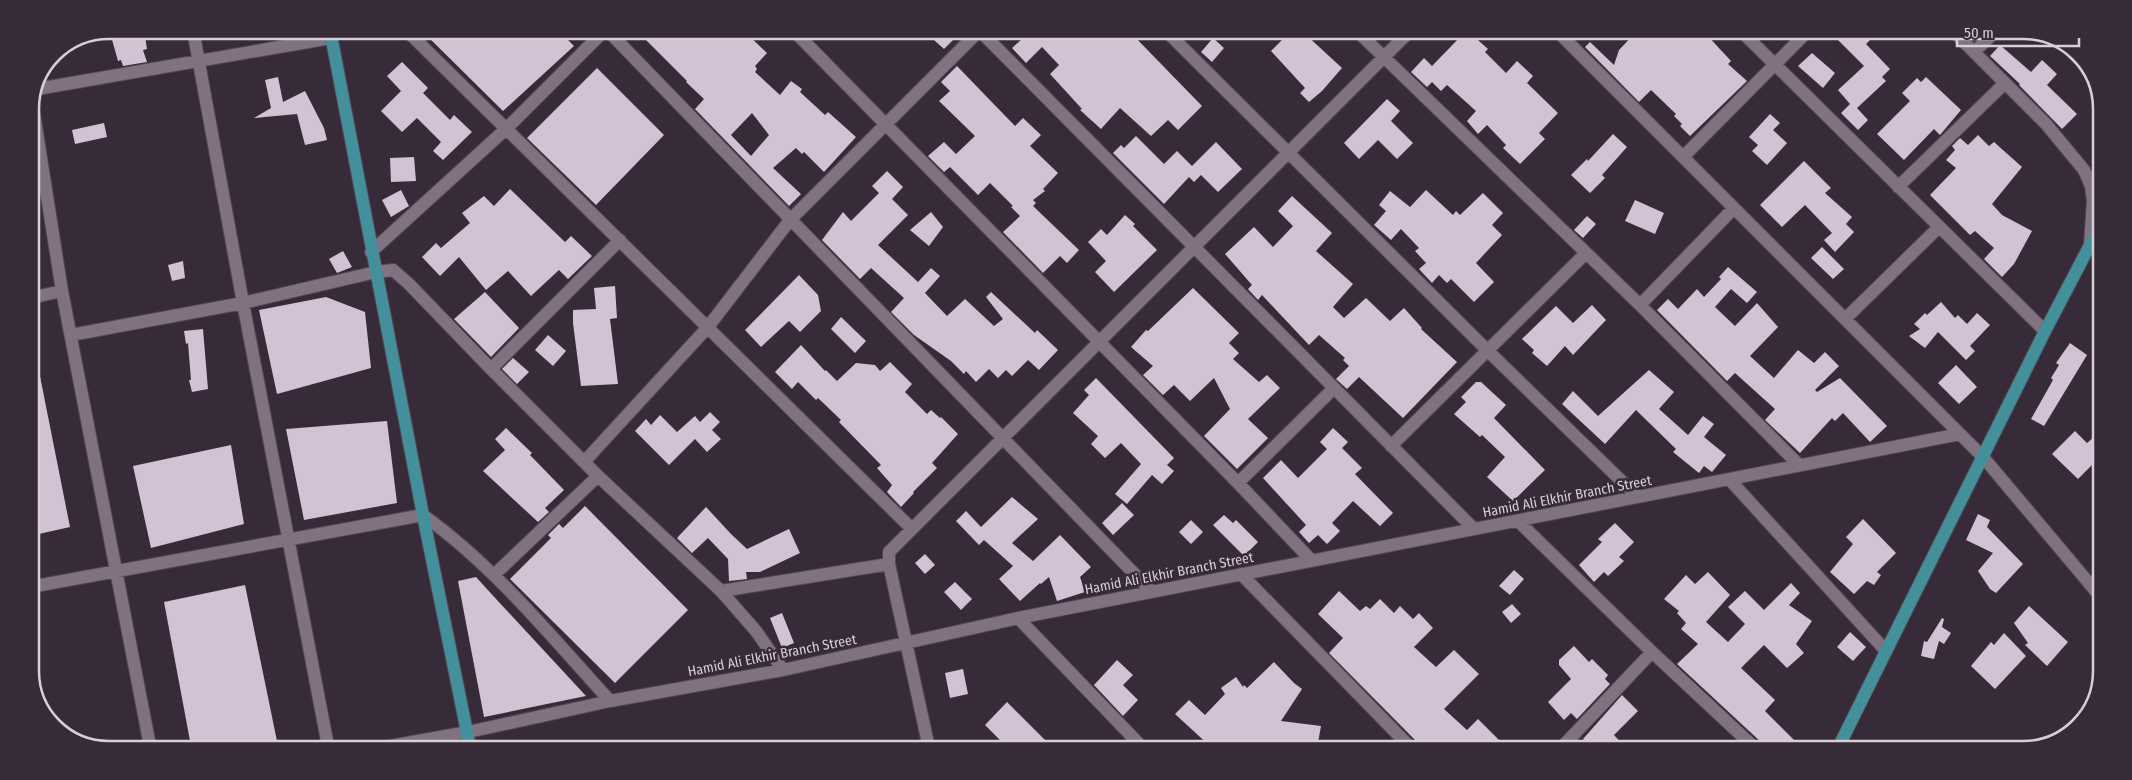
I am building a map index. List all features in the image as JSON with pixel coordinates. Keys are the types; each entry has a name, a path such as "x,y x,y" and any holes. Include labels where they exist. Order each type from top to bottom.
{"main road":[{"path":"331,39 371,252 469,741"},
{"path":"1841,741 2045,331 2093,241"}],"street":[{"path":"194,39 242,303 327,741"},
{"path":"42,88 305,39"},
{"path":"415,39 912,529"},
{"path":"371,252 507,128 598,39"},
{"path":"614,39 1152,592"},
{"path":"801,39 1238,483 1312,561"},
{"path":"584,462 708,327 790,220 973,39"},
{"path":"987,39 1474,529"},
{"path":"1175,39 1487,350 1638,497"},
{"path":"1365,39 1640,304 1799,465"},
{"path":"721,591 889,558 912,529 1402,39"},
{"path":"1565,39 1983,457 2093,588"},
{"path":"1748,39 2045,331"},
{"path":"1683,157 1800,39"},
{"path":"1961,39 2046,124 2084,170 2091,186 2093,197"},
{"path":"1974,52 1988,39"},
{"path":"1898,186 2005,83"},
{"path":"39,145 62,291 149,741"},
{"path":"1640,304 1734,208"},
{"path":"2090,245 2093,213"},
{"path":"1845,319 1939,227"},
{"path":"490,370 620,240"},
{"path":"1391,446 1586,253"},
{"path":"71,335 242,303 376,272 393,270 400,275 490,370 598,476 721,591 756,631 783,670"},
{"path":"39,296 62,291"},
{"path":"1238,483 1334,388"},
{"name":"Hamid Ali Elkhir Branch Street","path":"415,741 468,732 610,701 783,670 1018,618 1960,434"},
{"path":"495,574 598,476"},
{"path":"1729,479 1886,651"},
{"path":"39,585 423,515 469,550 495,574 610,701"},
{"path":"1518,520 1652,652 1747,741"},
{"path":"889,558 928,741"},
{"path":"1241,574 1404,741"},
{"path":"1018,618 1136,741"},
{"path":"1568,741 1652,652"}],"building":[{"path":"112,39 145,39 147,49 143,50 147,62 123,66 121,60 118,61"},
{"path":"430,39 567,39 574,46 503,111"},
{"path":"645,39 752,39 767,53 755,66 757,69 755,72 780,95 791,81 802,89 800,92 825,115 828,112 856,137 824,172 804,152 802,154 796,148 773,168 801,194 789,206 695,109 704,99","holes":["752,113 769,135 751,156 731,135"]},
{"path":"933,39 953,40 944,49"},
{"path":"1022,39 1137,39 1202,106 1178,130 1168,120 1151,136 1120,108 1101,129 1080,110 1082,109 1050,74 1059,65 1042,47 1026,63 1012,48"},
{"path":"1212,39 1224,48 1212,62 1201,52"},
{"path":"1283,39 1311,39 1342,68 1322,91 1309,102 1300,93 1305,88 1271,51"},
{"path":"1458,39 1477,39 1488,49 1485,52 1506,73 1517,61 1533,76 1527,83 1558,113 1539,133 1545,139 1520,164 1503,148 1506,145 1487,125 1478,134 1467,121 1476,111 1447,85 1441,91 1432,82 1427,87 1411,72 1424,58 1432,66"},
{"path":"1629,39 1711,39 1731,61 1728,64 1747,81 1690,136 1680,126 1682,124 1674,116 1676,114 1651,90 1639,102 1585,47 1590,42 1614,65 1619,50"},
{"path":"1837,39 1871,39 1866,44 1890,69 1882,77 1886,81 1857,108 1868,120 1858,130 1841,113 1850,104 1838,90 1864,66"},
{"path":"2000,45 2031,72 2042,60 2057,74 2047,85 2077,114 2062,129 2020,84 1990,56"},
{"path":"1812,53 1835,73 1823,88 1798,66"},
{"path":"402,62 428,88 423,93 450,120 454,115 472,132 443,160 433,151 441,142 417,118 402,132 381,111 401,91 387,76"},
{"path":"957,66 1015,126 1023,118 1041,135 1030,146 1058,173 1043,189 1045,191 1033,200 1036,203 1033,206 1079,250 1067,263 1060,256 1043,273 1003,232 1020,216 1011,207 1013,206 990,183 978,195 950,167 944,172 928,156 944,142 956,154 975,136 939,101 950,91 941,82"},
{"path":"597,68 664,135 596,205 527,138"},
{"path":"278,77 283,102 305,91 324,128 327,140 305,145 297,114 254,118 271,108 265,80"},
{"path":"1926,77 1961,110 1940,135 1934,129 1904,160 1877,134 1910,101 1902,93 1917,78 1921,82"},
{"path":"1387,99 1400,111 1391,121 1413,143 1397,159 1378,140 1359,159 1344,143"},
{"path":"1770,114 1780,123 1773,130 1787,143 1767,165 1752,151 1758,145 1749,137"},
{"path":"104,123 107,137 75,144 72,130"},
{"path":"1613,134 1627,147 1602,175 1605,178 1590,193 1571,175 1587,159 1588,161"},
{"path":"1978,135 1989,146 1994,142 2022,167 1992,204 2002,215 2032,231 2014,264 2002,277 1984,259 1994,248 1975,231 1970,235 1930,195 1956,168 1946,160 1955,150 1952,146 1960,138 1968,145"},
{"path":"1136,136 1164,164 1177,151 1192,166 1216,142 1242,169 1218,192 1201,175 1194,182 1189,177 1164,204 1113,153 1121,145 1124,148"},
{"path":"414,157 416,181 391,182 390,158"},
{"path":"1804,161 1831,188 1825,193 1852,217 1846,224 1854,232 1835,252 1824,240 1832,233 1805,205 1782,227 1760,205"},
{"path":"887,171 903,187 892,199 908,215 878,245 918,282 931,268 940,276 925,293 947,316 965,299 994,326 1003,319 986,297 991,292 1035,333 1037,330 1058,350 1039,370 1028,360 1012,376 1006,370 998,378 989,369 976,382 966,371 964,374 951,361 914,335 891,312 904,298 871,268 860,279 822,240 843,212 851,221 879,193 872,186"},
{"path":"510,189 565,242 571,236 592,256 568,279 559,270 531,296 508,271 486,290 459,257 440,276 422,257 436,243 441,248 470,223 462,213 484,196 494,206"},
{"path":"401,190 409,206 391,217 382,200"},
{"path":"1426,190 1453,215 1456,211 1460,215 1483,193 1503,213 1492,225 1502,235 1476,263 1494,282 1474,302 1451,279 1447,283 1439,275 1432,283 1419,269 1426,263 1415,251 1419,248 1401,229 1391,240 1374,225 1386,211 1379,205 1390,191 1410,207"},
{"path":"1292,196 1332,233 1316,251 1353,284 1333,307 1344,318 1366,298 1390,321 1404,308 1421,329 1457,362 1403,418 1359,377 1347,389 1336,379 1349,366 1343,360 1345,358 1319,335 1309,345 1262,295 1258,300 1248,289 1252,285 1225,254 1254,227 1273,247 1293,226 1278,211"},
{"path":"1635,200 1664,213 1655,234 1625,221"},
{"path":"931,212 943,227 929,246 910,230"},
{"path":"1125,215 1135,224 1133,226 1157,250 1114,292 1095,272 1106,261 1088,242 1101,229 1107,235"},
{"path":"1587,216 1596,224 1583,238 1574,230"},
{"path":"1822,247 1844,269 1833,279 1811,258"},
{"path":"343,251 352,267 337,273 329,259"},
{"path":"183,261 185,278 172,281 168,265"},
{"path":"1728,267 1757,292 1747,303 1731,289 1715,307 1735,326 1757,303 1778,327 1750,356 1774,378 1798,350 1814,363 1825,352 1839,366 1815,390 1817,392 1840,378 1887,426 1870,442 1843,413 1835,421 1832,418 1800,453 1765,420 1775,409 1735,373 1727,381 1657,310 1668,299 1678,309 1697,289 1704,297 1721,279 1719,277"},
{"path":"799,275 818,295 821,311 800,332 789,321 761,347 745,330"},
{"path":"615,286 617,318 610,319 618,384 581,386 573,310 596,309 594,288"},
{"path":"1193,288 1239,333 1229,343 1239,353 1233,359 1259,382 1267,375 1280,388 1248,419 1268,438 1237,469 1204,436 1230,409 1214,378 1190,401 1174,385 1163,395 1143,375 1153,366 1131,347 1146,330 1148,331"},
{"path":"485,292 519,328 491,357 454,319"},
{"path":"326,297 365,312 371,368 277,394 259,310"},
{"path":"1941,302 1955,318 1958,315 1967,324 1977,313 1990,325 1970,346 1975,351 1966,360 1938,332 1925,348 1909,336 1920,329 1914,324 1925,313 1927,315"},
{"path":"1592,305 1606,320 1573,355 1565,346 1547,366 1532,353 1534,350 1522,339 1556,306 1573,323"},
{"path":"841,317 866,341 855,353 831,329"},
{"path":"203,329 208,389 192,392 189,380 191,380 188,343 186,344 184,331"},
{"path":"548,335 566,351 553,366 535,350"},
{"path":"2070,343 2087,355 2044,426 2031,419 2053,380 2051,378 2059,365 2056,363"},
{"path":"801,345 837,381 856,363 875,365 880,371 890,362 912,384 905,392 927,414 931,410 958,434 932,463 937,468 901,507 887,492 892,485 877,468 881,465 839,422 841,420 818,398 816,400 798,382 792,389 775,372"},
{"path":"513,358 529,372 517,384 502,369"},
{"path":"1956,365 1977,387 1959,404 1938,383"},
{"path":"1649,370 1674,392 1659,409 1688,435 1703,416 1714,424 1704,437 1726,455 1712,472 1704,466 1699,473 1673,452 1676,449 1636,410 1605,444 1562,404 1573,391 1598,416"},
{"path":"39,371 70,527 39,534"},
{"path":"1096,378 1174,458 1167,465 1174,471 1162,484 1152,475 1127,504 1115,494 1141,464 1121,443 1105,458 1091,444 1098,436 1073,413 1089,395 1084,390"},
{"path":"1476,382 1481,382 1506,405 1494,418 1545,470 1513,501 1487,477 1505,457 1482,435 1480,437 1454,414 1466,402 1461,397"},
{"path":"710,412 720,422 712,430 721,439 707,452 695,439 669,465 635,431 646,419 651,425 660,415 677,432 695,416 700,422"},
{"path":"387,421 397,503 304,520 286,429"},
{"path":"506,428 532,453 530,455 564,490 545,508 549,512 538,522 483,471 505,450 495,439"},
{"path":"1333,428 1348,442 1342,448 1362,468 1355,474 1393,513 1380,526 1353,501 1332,523 1340,531 1327,544 1318,535 1309,543 1299,532 1306,525 1263,478 1281,460 1298,478 1327,449 1320,442"},
{"path":"2075,431 2087,443 2093,438 2093,464 2078,479 2052,454"},
{"path":"231,445 244,524 151,548 133,466"},
{"path":"1012,497 1038,519 1012,543 1033,561 1060,535 1091,567 1080,577 1085,592 1057,601 1049,577 1020,601 999,579 1013,566 984,540 979,545 956,521 966,511 981,527"},
{"path":"1122,503 1134,515 1113,535 1102,523"},
{"path":"585,506 688,610 615,683 510,579 551,538 548,535 559,524 563,528"},
{"path":"706,507 747,549 789,529 800,553 760,572 746,572 747,579 729,581 728,559 708,538 692,553 677,538"},
{"path":"1978,514 1990,520 1987,527 2023,564 1996,593 1990,589 1978,571 1993,553 1966,540"},
{"path":"1224,515 1233,523 1236,520 1258,542 1244,556 1213,525"},
{"path":"1863,519 1896,553 1877,572 1881,575 1874,585 1867,581 1854,594 1830,572 1853,544 1846,537"},
{"path":"1191,520 1203,532 1191,544 1179,532"},
{"path":"1615,523 1634,542 1619,557 1624,561 1608,576 1604,572 1594,582 1579,565 1602,542 1598,539"},
{"path":"925,554 935,565 925,574 915,563"},
{"path":"1514,570 1524,579 1510,595 1499,586"},
{"path":"1708,572 1730,595 1706,622 1728,642 1745,624 1728,607 1745,591 1764,610 1791,583 1800,593 1789,605 1812,621 1796,644 1804,653 1787,668 1764,645 1741,668 1775,700 1765,711 1795,741 1760,741 1677,664 1698,644 1681,629 1686,623 1677,613 1679,611 1664,599 1686,575 1695,584"},
{"path":"476,577 586,696 484,717 458,581"},
{"path":"955,582 972,599 961,610 944,592"},
{"path":"245,585 277,741 190,741 164,602"},
{"path":"1339,591 1360,611 1366,606 1370,609 1380,599 1394,613 1400,606 1413,619 1419,613 1433,628 1414,647 1436,667 1454,650 1479,674 1444,709 1467,730 1478,719 1500,741 1416,741 1329,653 1343,638 1318,614"},
{"path":"1512,604 1521,614 1511,623 1502,612"},
{"path":"2029,606 2068,642 2047,666 2025,645 2028,643 2014,623"},
{"path":"782,613 794,643 782,648 770,618"},
{"path":"1942,618 1944,619 1942,627 1951,633 1944,644 1939,641 1934,659 1921,656 1924,641 1927,642"},
{"path":"1850,632 1866,647 1853,661 1837,647"},
{"path":"2004,633 2026,656 1995,689 1971,666 1991,642 1994,645"},
{"path":"1574,646 1589,662 1592,659 1608,675 1605,679 1610,684 1577,719 1571,713 1564,720 1548,702 1571,679 1559,665 1559,660"},
{"path":"1117,660 1133,675 1123,685 1138,700 1123,716 1094,685"},
{"path":"1274,662 1302,689 1281,721 1321,726 1318,741 1204,741 1175,714 1189,700 1205,715 1225,694 1221,688 1236,677 1243,687 1244,685 1247,688"},
{"path":"963,669 968,694 950,698 945,673"},
{"path":"1622,695 1638,711 1614,735 1620,741 1585,741 1583,739"},
{"path":"1007,702 1046,741 1001,741 985,725"}]}
